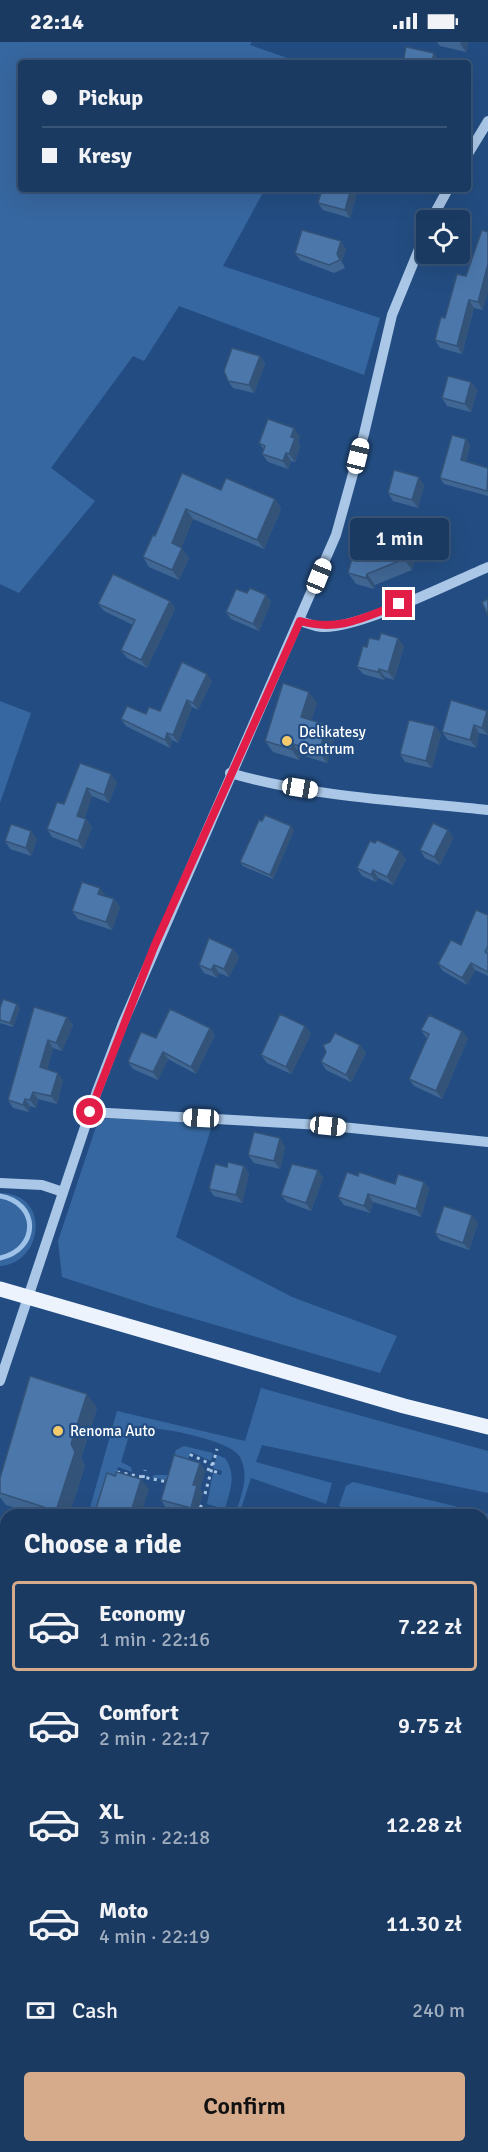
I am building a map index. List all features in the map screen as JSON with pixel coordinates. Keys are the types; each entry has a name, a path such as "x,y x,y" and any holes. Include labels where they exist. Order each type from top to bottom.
{"main road":[{"path":"0,1289 404,1406 488,1427"}],"street":[{"path":"471,149 488,121"},
{"path":"437,210 446,192"},
{"path":"0,1381 90,1112 154,947 300,621 336,535 364,434 392,315 416,256"},
{"path":"300,621 322,627 344,624 488,567"},
{"path":"230,773 253,780 323,791 488,810"},
{"path":"90,1112 322,1125 488,1142"},
{"path":"0,1183 42,1185 63,1192"}],"path":[{"path":"205,1494 209,1470 213,1465 217,1449"},
{"path":"179,1461 188,1464 191,1455 213,1465"},
{"path":"143,1478 145,1470"},
{"path":"209,1470 219,1473"},
{"path":"117,1472 172,1482"},
{"path":"200,1509 202,1503"}],"shaded area":[{"path":"0,42 252,42 250,45 293,60 18,60 18,192 263,192 223,266 380,318 364,375 179,306 144,361 133,356 51,468 95,501 19,593 0,584"},
{"path":"0,701 31,713 0,803"},
{"path":"99,1118 213,1123 176,1237 292,1297 397,1336 380,1373 154,1307 62,1277 58,1241"},
{"path":"0,1193 16,1196 28,1204 34,1215 36,1228 33,1242 26,1253 15,1262 0,1266"},
{"path":"261,1388 488,1451 488,1493 262,1445 256,1462 332,1483 326,1504 251,1478 241,1509 237,1509 242,1493 244,1471 240,1457 234,1451 189,1434 141,1428 131,1429 121,1462 131,1467 132,1472 118,1467 103,1509 90,1509 117,1411 245,1441"},
{"path":"184,1446 213,1453 211,1461 191,1452 187,1462 171,1480 152,1478 154,1475 168,1475 176,1450"},
{"path":"217,1455 225,1458 232,1477 225,1509 207,1504 213,1473 221,1475 222,1471 213,1468"},
{"path":"353,1482 467,1509 349,1509 339,1506 346,1486"}],"building":[{"path":"406,47 434,53 433,60 404,60"},
{"path":"321,192 350,192 345,210 318,203"},
{"path":"302,230 341,241 337,254 340,260 329,265 295,253"},
{"path":"482,230 488,232 488,264 478,302 469,300 457,346 435,340 441,317 445,318 457,274 466,276"},
{"path":"232,348 260,356 249,385 228,381 224,371"},
{"path":"448,376 471,382 465,404 442,398"},
{"path":"268,419 294,428 291,437 295,438 289,454 286,453 283,461 262,454 265,446 259,443"},
{"path":"452,435 466,439 461,460 488,468 487,491 440,478"},
{"path":"394,470 419,477 412,500 388,493"},
{"path":"182,473 221,490 226,478 275,499 257,540 186,509 172,543 182,548 172,570 143,557 153,535 155,536"},
{"path":"361,524 410,536 404,559 367,574 366,578 348,573"},
{"path":"113,574 170,601 141,660 121,650 135,620 98,604"},
{"path":"250,588 266,595 253,624 226,612 236,589 247,593"},
{"path":"488,599 488,616 482,602"},
{"path":"381,633 398,638 388,672 357,667 363,646 367,647 369,638 379,640"},
{"path":"182,662 207,674 193,703 187,700 173,735 167,733 165,740 121,719 127,706 146,714 149,707 160,711"},
{"path":"283,683 309,692 301,717 327,725 319,752 293,744 291,749 265,741"},
{"path":"451,700 487,711 482,728 474,725 470,740 442,732"},
{"path":"409,720 435,726 426,761 400,754"},
{"path":"80,763 111,774 104,795 87,788 77,816 86,819 78,841 47,829 57,802 64,804"},
{"path":"265,815 291,826 270,875 240,862 259,820 262,821"},
{"path":"433,823 448,830 434,857 420,850"},
{"path":"11,824 31,831 26,848 5,841"},
{"path":"377,840 400,851 387,877 373,870 371,875 357,868 370,841 375,843"},
{"path":"82,882 100,888 98,894 114,899 106,922 72,911"},
{"path":"476,910 488,915 488,946 485,952 488,954 488,972 471,963 462,978 438,964 451,940 461,945"},
{"path":"209,938 233,949 224,969 214,965 211,970 199,965"},
{"path":"3,999 17,1004 10,1023 0,1020"},
{"path":"34,1007 67,1017 56,1043 48,1040 40,1067 58,1073 51,1096 33,1092 30,1100 25,1099 23,1105 8,1100"},
{"path":"170,1009 210,1028 191,1067 163,1052 153,1072 128,1062 141,1032 156,1038"},
{"path":"280,1014 305,1026 286,1067 261,1055"},
{"path":"429,1015 462,1031 436,1091 409,1079 429,1034 421,1030"},
{"path":"335,1033 360,1045 346,1075 321,1062 326,1052 323,1045 330,1042"},
{"path":"254,1132 280,1138 274,1161 248,1155"},
{"path":"228,1162 244,1166 236,1195 209,1189 215,1164 227,1167"},
{"path":"292,1164 318,1170 306,1203 281,1195"},
{"path":"347,1172 358,1176 359,1172 395,1184 398,1174 424,1182 416,1209 368,1194 364,1206 338,1197"},
{"path":"444,1206 472,1215 463,1243 435,1233"},
{"name":"Renoma Auto","path":"30,1376 87,1394 71,1444 75,1452 57,1509 50,1509 0,1493 0,1478"},
{"path":"174,1455 200,1463 193,1485 197,1485 191,1508 161,1500"},
{"path":"117,1472 141,1479 132,1509 96,1509 107,1473 115,1476"}],"waterway":[{"path":"0,1196 13,1200 22,1208 28,1217 30,1227 28,1237 22,1246 13,1253 0,1258"}],"place":[{"name":"Delikatesy Centrum","path":"287,741"},
{"name":"Renoma Auto","path":"58,1431"}],"route":[{"path":"90,1112 154,947 300,621 322,627 344,624 399,604"}]}
